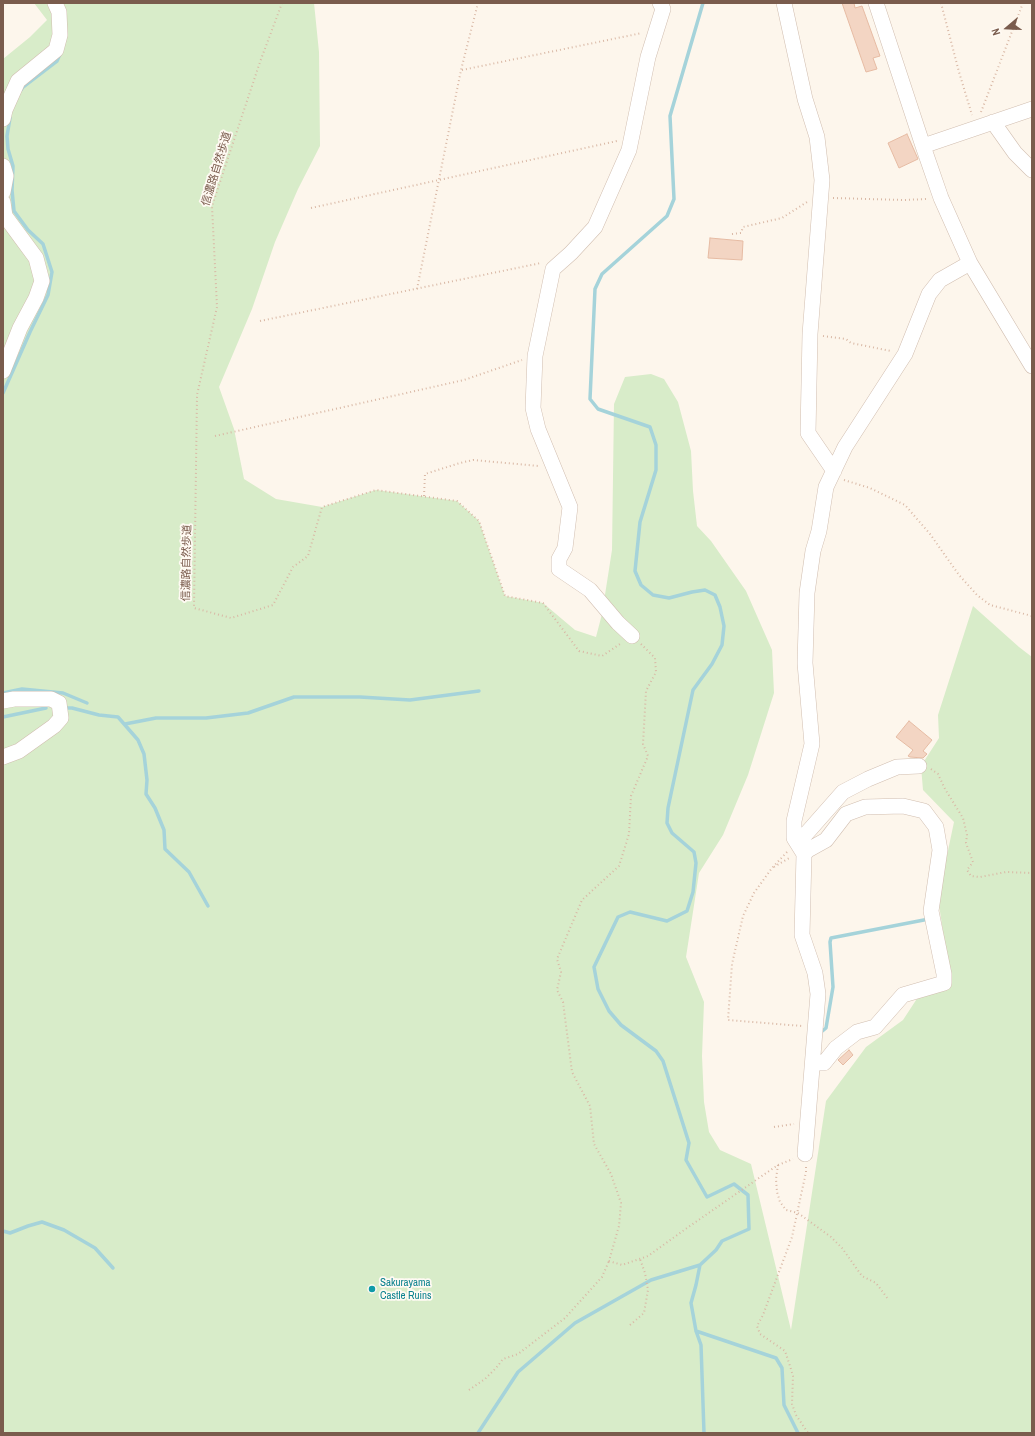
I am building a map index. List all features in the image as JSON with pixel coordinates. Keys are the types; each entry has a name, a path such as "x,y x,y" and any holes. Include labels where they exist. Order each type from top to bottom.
{"street":[{"path":"3,119 5,110 18,81 56,50 60,35 59,12 55,3"},
{"path":"632,636 618,623 590,590 560,569 559,559 565,548 570,507 538,428 533,408 535,356 553,269 571,253 595,226 629,150 648,57 664,9 660,3"},
{"path":"784,3 805,99 817,137 822,180 810,334 808,433 832,473"},
{"path":"876,3 922,146 942,198 970,263 1032,366"},
{"path":"922,146 1032,109"},
{"path":"993,122 1015,153 1032,170"},
{"path":"3,166 6,176 3,192"},
{"path":"3,202 5,216 36,258 42,281 36,298 20,328 3,371"},
{"path":"805,1154 808,1101 813,1063 818,994 815,973 802,935 799,845 794,821 812,744 805,663 807,593 813,550 819,532 826,487 832,473 845,447 906,354 928,294 940,280 970,263"},
{"path":"3,701 14,699 51,699 59,703 61,718 54,726 19,751 3,757"},
{"path":"799,845 843,792 868,779 897,767 919,766"},
{"path":"799,845 808,850 826,840 846,814 865,807 903,806 924,811 936,827 940,850 931,911 944,974 944,983 902,995 876,1027 857,1032 836,1048 824,1063 813,1063"}],"path":[{"name":"信濃路自然歩道","path":"282,3 260,62 212,206 217,307 197,395 194,608 231,618 273,605 293,567 308,556 322,507 376,490 458,501 479,521 505,596 543,603 579,650 602,656 632,636"},
{"path":"417,289 461,70 478,3"},
{"path":"941,3 958,72 976,128"},
{"path":"976,128 1023,3"},
{"path":"461,70 656,30"},
{"path":"311,208 632,138"},
{"path":"260,321 546,262 558,264"},
{"path":"810,334 846,339 852,343 906,354"},
{"path":"215,436 464,380 535,356"},
{"path":"424,496 425,474 473,460 554,467"},
{"path":"832,473 870,488 905,505 930,534 959,575 977,595 990,605 1032,616"},
{"path":"469,1390 484,1379 503,1359 518,1354 565,1318 602,1277 609,1261 618,1226 621,1203 611,1174 594,1144 590,1106 572,1072 563,1002 558,990 561,972 557,959 582,900 619,866 629,834 631,796 648,756 643,744 646,691 656,672 655,658 632,636"},
{"path":"938,774 945,789 963,818 967,835 966,843 973,862 967,870 971,876 980,877 1006,872 1032,872"},
{"path":"772,868 788,858 799,845"},
{"path":"799,845 788,851 772,868 754,893 743,916 732,964 728,1020 816,1028"},
{"path":"774,1127 807,1122"},
{"path":"609,1261 622,1265 648,1256 778,1165 805,1154 806,1172 792,1237 763,1315 757,1326 760,1334 785,1351 793,1376 792,1404 796,1415 808,1433"},
{"path":"778,1165 776,1192 780,1202 786,1210 798,1213 831,1237 842,1248 862,1276 876,1283 888,1299"},
{"path":"630,1325 644,1313 647,1297 648,1290 645,1273 640,1259"}],"green space":[{"path":"34,3 314,3 319,52 320,146 298,189 275,242 252,309 219,387 234,429 244,479 276,499 322,507 376,490 457,501 479,521 505,596 543,603 575,630 596,637 602,614 612,550 614,404 625,377 651,374 664,379 678,402 691,451 697,526 711,541 746,591 772,650 774,693 748,775 723,835 699,873 686,957 704,1002 702,1056 704,1102 709,1132 720,1150 751,1164 791,1330 826,1101 866,1047 903,1020 920,994 950,988 938,898 954,822 923,790 921,766 939,738 938,715 973,606 1032,657 1032,1433 3,1433 3,59 30,37 47,20"}],"building":[{"path":"842,3 854,3 855,8 862,6 880,56 873,58 877,69 866,72"},
{"path":"907,134 918,159 899,168 888,143"},
{"path":"710,238 743,241 742,260 708,258"},
{"path":"909,721 932,740 923,751 927,754 923,758 908,756 913,750 896,737"},
{"path":"849,1050 853,1055 843,1065 838,1060"}],"waterway":[{"path":"703,3 670,116 674,199 667,216 602,274 595,289 590,399 598,409 650,427 656,445 656,470 640,522 635,571 641,585 653,595 669,598 705,590 715,595 720,607 724,626 722,645 712,664 693,690 668,808 667,823 672,833 694,852 696,863 693,892 687,911 667,921 630,912 618,917 594,967 598,989 609,1011 621,1025 656,1051 663,1061 689,1143 686,1160 707,1197 734,1184 748,1195 749,1229 722,1241 716,1250 700,1265 691,1303 696,1331 701,1345 704,1433"},
{"path":"21,90 57,61 60,54"},
{"path":"3,393 48,295 52,272 43,244 28,230 14,211 12,190 13,166 8,149 7,136 10,118"},
{"path":"3,693 22,689 63,693 87,703"},
{"path":"125,724 156,718 206,718 248,713 294,697 360,697 410,700 479,691"},
{"path":"3,717 46,708"},
{"path":"65,708 72,708 99,715 118,717 138,740 144,754 147,780 146,794 155,808 164,830 165,849 189,872 208,906"},
{"path":"820,1033 826,1028 833,987 831,938 929,919"},
{"path":"3,1231 10,1233 42,1222 64,1230 95,1248 113,1268"},
{"path":"478,1433 518,1372 575,1323 651,1280 700,1265"},
{"path":"696,1331 776,1358 782,1368 784,1405 798,1433"}],"place":[{"name":"Sakurayama Castle Ruins","path":"372,1289"}]}
